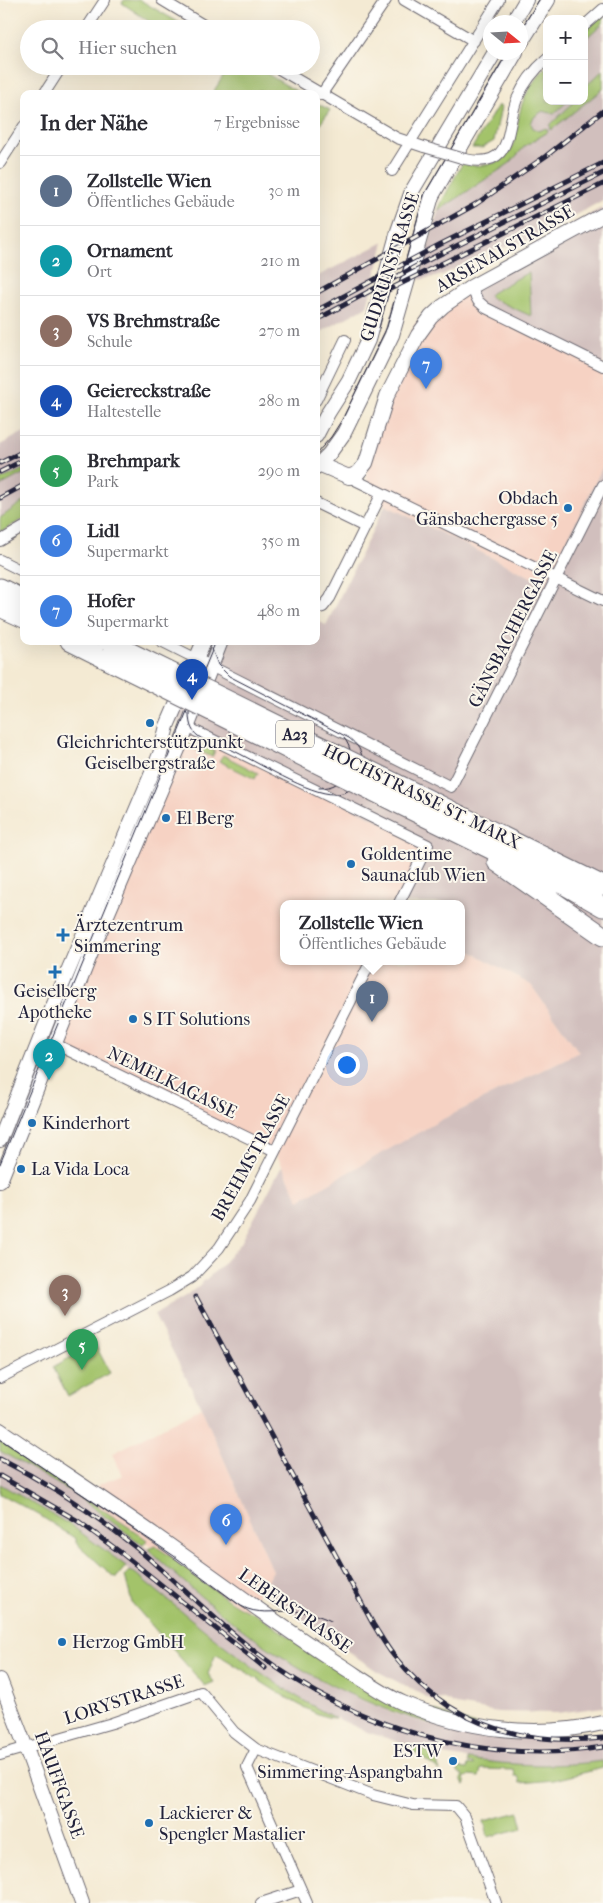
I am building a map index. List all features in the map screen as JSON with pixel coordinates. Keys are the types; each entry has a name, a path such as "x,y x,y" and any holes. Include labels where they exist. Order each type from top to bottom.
{"highway":[{"path":"0,588 20,598"},
{"path":"0,607 20,616"},
{"name":"HOCHSTRASSE ST. MARX","path":"78,645 448,827 603,907"},
{"name":"HOCHSTRASSE ST. MARX","path":"115,645 602,885"},
{"path":"448,827 603,936"}],"main road":[{"path":"517,15 526,0"},
{"path":"528,31 548,0"},
{"name":"GUDRUNSTRASSE","path":"320,429 349,380 368,340 398,231 412,191 490,60"},
{"name":"GUDRUNSTRASSE","path":"320,462 330,454 344,433 392,335 432,196 511,60"},
{"name":"ARSENALSTRASSE","path":"348,477 358,473 366,462 387,396 421,329 443,306 471,288 603,215"},
{"path":"320,465 348,477"},
{"path":"0,1138 54,1004 160,754 170,721 202,645"},
{"path":"0,1181 220,645"},
{"name":"LEBERSTRASSE","path":"0,1430 154,1534 301,1640 402,1703 450,1720 494,1729 531,1732 587,1727 603,1723"},
{"name":"HAUFFGASSE","path":"0,1680 82,1903"}],"street":[{"path":"92,20 105,0"},
{"path":"162,0 195,20"},
{"path":"386,0 321,94 409,144 465,159 482,161 494,157 503,148 510,134 516,101 529,78 546,60"},
{"path":"404,0 474,41"},
{"name":"GUDRUNSTRASSE","path":"392,172 499,0"},
{"path":"588,22 603,9"},
{"path":"47,90 56,75"},
{"path":"289,75 314,90"},
{"path":"0,163 20,132"},
{"path":"471,288 484,306 603,366"},
{"name":"GUDRUNSTRASSE","path":"320,392 345,340"},
{"path":"348,477 603,601"},
{"name":"GÄNSBACHERGASSE","path":"212,666 451,787 603,485"},
{"path":"320,608 326,605 330,598 382,494"},
{"path":"320,505 365,528"},
{"path":"0,541 20,529"},
{"path":"0,560 20,570"},
{"path":"170,645 212,666"},
{"path":"187,727 428,845 400,900"},
{"name":"BREHMSTRASSE","path":"0,1378 169,1292 192,1277 219,1248 250,1201 369,965"},
{"name":"NEMELKAGASSE","path":"55,1044 275,1151"},
{"path":"0,1138 15,1143"},
{"name":"LORYSTRASSE","path":"0,1755 112,1723 201,1692 234,1732 256,1749"},
{"path":"307,1903 248,1767 256,1749 373,1796 413,1805 456,1806 465,1817 496,1903"},
{"path":"261,1903 301,1890"}],"shaded area":[{"path":"603,12 603,200 531,240 487,252 442,275 419,280 438,211 510,163 521,130 543,105 588,105 588,28"},
{"path":"603,207 603,365 478,306 466,282"},
{"path":"384,242 367,306 320,333 320,275"},
{"path":"466,282 478,306 603,365 603,466 545,584 385,505 368,492 366,463 362,450 377,406 415,324"},
{"path":"20,434 20,471 0,480 0,445"},
{"path":"603,466 603,1707 557,1713 498,1712 456,1705 444,1699 432,1700 377,1671 297,1617 297,1615 259,1592 273,1571 201,1407 154,1315 187,1296 220,1267 241,1243 282,1166 299,1200 441,1120 579,1052 531,985 465,948 465,900 406,900 428,845 176,722 208,645 320,645 320,622 326,625 385,505 545,584"},
{"path":"20,475 20,521 0,532 0,486"},
{"path":"187,727 428,845 406,900 280,900 280,965 465,965 465,948 531,985 579,1052 441,1120 299,1201 275,1151 55,1044"},
{"path":"201,1407 273,1571 246,1611 87,1502 100,1484 123,1475 112,1454"},
{"path":"0,1451 46,1476 103,1514 148,1549 233,1623 325,1683 396,1714 432,1725 465,1732 504,1736 585,1736 603,1733 603,1761 528,1765 482,1761 438,1754 367,1732 319,1710 290,1693 243,1660 82,1533 0,1484"}],"green space":[{"path":"124,0 140,0 174,20 147,20 122,3"},
{"path":"603,14 603,23 588,36 588,27"},
{"path":"543,70 543,105 564,105 554,114 543,111 535,116 531,123 533,128 539,131 546,128 548,132 525,146 510,163 438,211 462,164 487,165 494,163 507,154 515,139 524,99"},
{"path":"603,70 603,89 588,101 588,84"},
{"path":"224,75 269,75 294,90 259,90 214,90"},
{"path":"320,105 330,110 320,124"},
{"path":"498,105 501,107 494,141 482,148 472,148"},
{"path":"571,105 583,105 551,130 550,125"},
{"path":"529,272 531,316 491,298 489,295 491,293"},
{"path":"20,471 20,475 0,486 0,480"},
{"path":"20,504 20,521 0,532 0,518"},
{"path":"191,741 215,751 212,757 188,746"},
{"path":"223,755 258,773 255,779 219,761"},
{"path":"95,1344 110,1373 68,1396 53,1367"},
{"path":"0,1441 147,1540 143,1545 72,1492 0,1451"},
{"path":"0,1484 72,1526 126,1566 117,1577 114,1577 76,1543 76,1539 39,1515 0,1494"},
{"path":"155,1546 231,1602 254,1613 363,1686 504,1736 451,1728 402,1715 355,1696 310,1674 267,1647 226,1617 148,1549"},
{"path":"131,1570 254,1668 307,1703 335,1718 324,1716 294,1702 218,1655 215,1656 208,1674 214,1682 205,1686 132,1603 125,1576"},
{"path":"399,1743 438,1754 437,1763 440,1771 417,1754"},
{"path":"468,1759 536,1765 603,1761 603,1768 554,1780 520,1783 518,1776 515,1776 514,1770 481,1769 479,1777 468,1776 464,1778 466,1785 464,1786 461,1779 463,1775 458,1773 458,1768 467,1769 468,1765 473,1766 473,1764 468,1763"},
{"path":"519,1812 523,1828 488,1837 484,1821"}],"tram line":[{"path":"528,18 539,0"},
{"path":"320,449 331,437 343,418 387,327 424,195 503,60"},
{"path":"379,328 405,228 416,199"},
{"path":"0,1164 214,645"},
{"path":"189,712 190,722 195,734 311,789 324,793 342,793 355,786 362,774 363,760 361,753 349,738 229,676 218,665 212,649"},
{"path":"319,788 337,784 348,771 351,755 349,746 344,738"},
{"path":"0,1439 174,1556 241,1606 259,1612 302,1612 317,1615 331,1621"}],"railway":[{"path":"320,291 476,204 546,156 603,111"},
{"path":"320,309 439,245 603,163"},
{"path":"320,318 424,262 603,173"},
{"path":"378,295 603,184"},
{"path":"0,463 20,453"},
{"path":"0,472 20,462"},
{"path":"0,498 20,487"},
{"path":"196,1297 373,1624 391,1652 415,1679 437,1698 487,1725 514,1733 543,1738 572,1740 603,1738"},
{"path":"0,1459 55,1490 106,1525 139,1550 227,1629 258,1654 296,1680 336,1702 378,1721 422,1735 466,1745 512,1751 557,1751 603,1747"},
{"path":"0,1476 78,1521 124,1555 265,1668"}],"place":[{"name":"Hofer","path":"426,389"},
{"name":"Obdach Gänsbachergasse 5","path":"568,508"},
{"name":"Geiereckstraße","path":"192,700"},
{"name":"Gleichrichterstützpunkt Geiselbergstraße","path":"150,723"},
{"name":"El Berg","path":"166,818"},
{"name":"Goldentime Saunaclub Wien","path":"351,864"},
{"name":"Ärztezentrum Simmering","path":"63,935"},
{"name":"Geiselberg Apotheke","path":"55,972"},
{"name":"S IT Solutions","path":"133,1019"},
{"name":"Zollstelle Wien","path":"372,1022"},
{"name":"Ornament","path":"49,1080"},
{"name":"Kinderhort","path":"32,1123"},
{"name":"La Vida Loca","path":"21,1169"},
{"name":"VS Brehmstraße","path":"65,1316"},
{"name":"Brehmpark","path":"82,1370"},
{"name":"Lidl","path":"226,1545"},
{"name":"Herzog GmbH","path":"62,1642"},
{"name":"ESTW Simmering-Aspangbahn","path":"453,1761"},
{"name":"Lackierer & Spengler Mastalier","path":"149,1823"}]}
